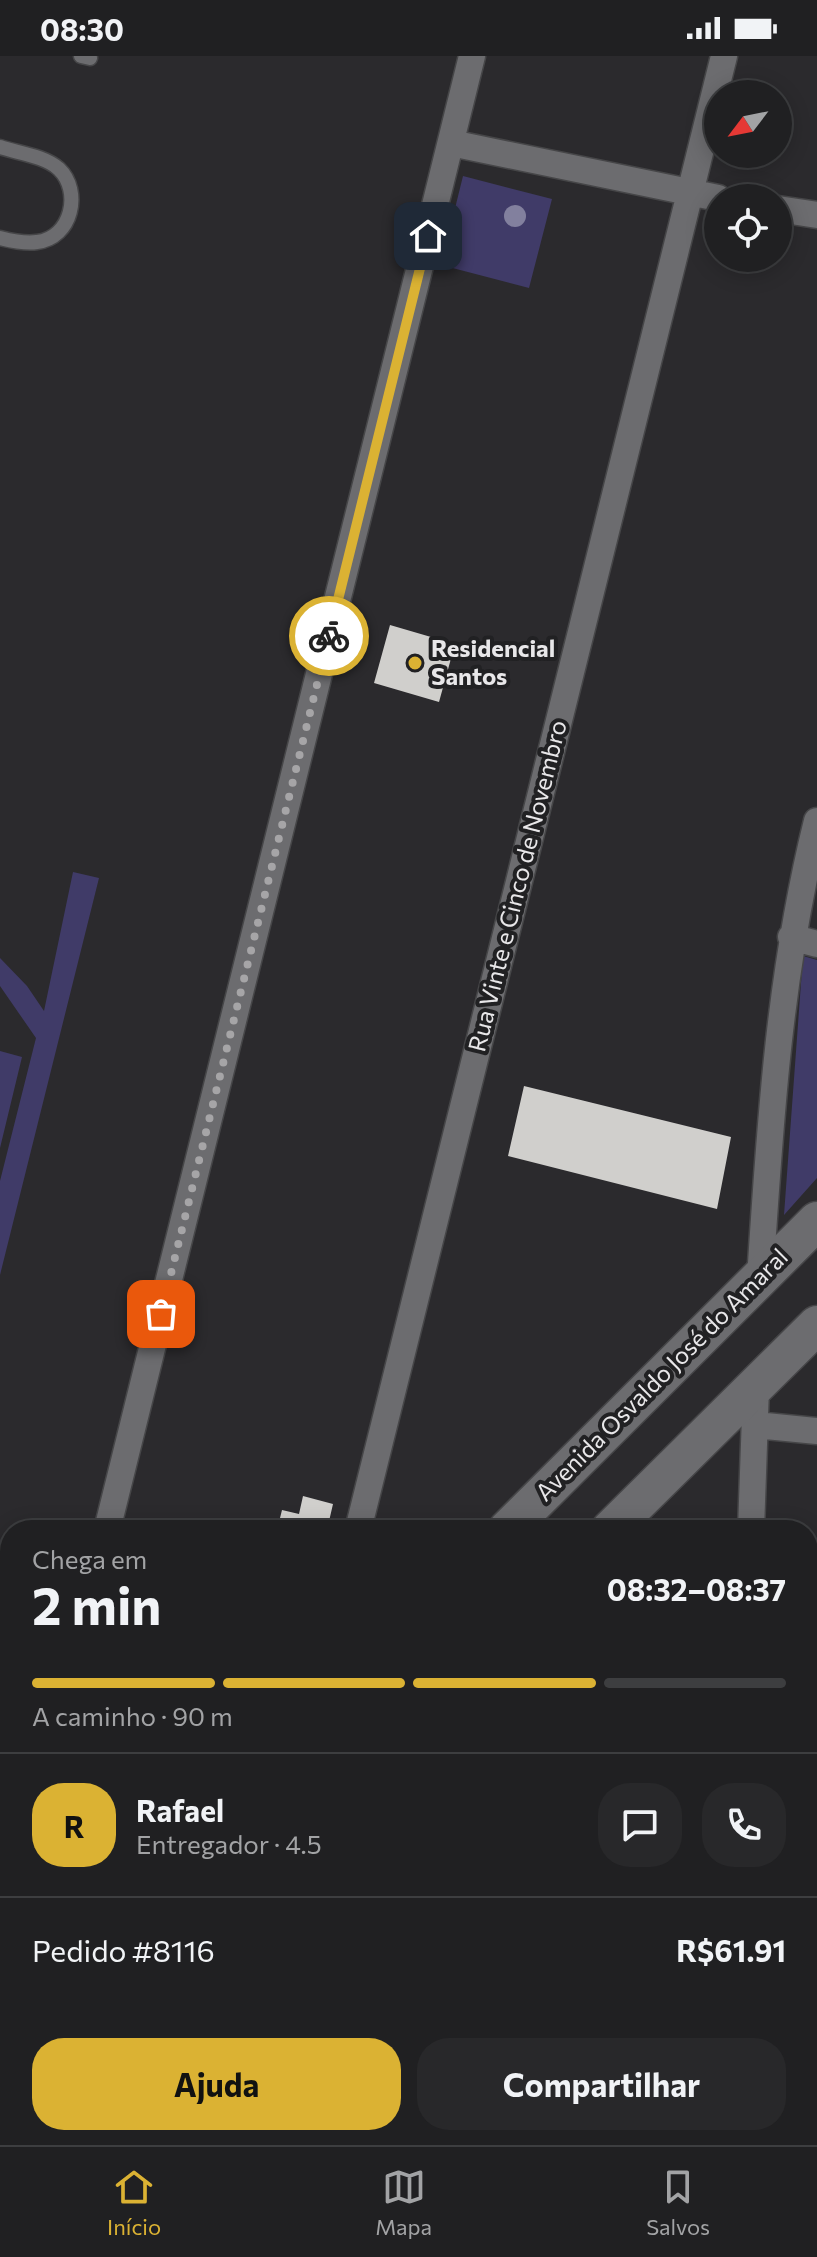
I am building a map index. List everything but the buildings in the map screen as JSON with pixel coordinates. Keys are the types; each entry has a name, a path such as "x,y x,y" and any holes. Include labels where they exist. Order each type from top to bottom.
{"main road":[{"name":"Avenida Osvaldo José do Amaral","path":"517,1520 817,1221"},
{"path":"620,1520 817,1325"}],"street":[{"path":"109,1520 472,56"},
{"name":"Rua Vinte e Cinco de Novembro","path":"360,1520 724,56"},
{"path":"451,143 704,195"},
{"path":"792,211 817,215"},
{"path":"760,1279 778,1024 791,937 817,821"},
{"path":"791,937 817,944"},
{"path":"751,1520 756,1387"},
{"path":"755,1425 817,1431"}],"lane":[{"path":"0,147 50,163 61,170 70,185 73,203 68,220 56,233 39,242 0,238"}],"shaded area":[{"path":"463,176 552,199 529,288 441,265"},
{"path":"73,872 99,878 0,1275 0,1181 36,1038 0,986 0,958 27,986 44,1011"},
{"path":"803,956 817,960 817,1178 784,1215"},
{"path":"0,1051 22,1057 0,1148"}],"way so far":[{"path":"161,1314 329,636"}],"place":[{"name":"Residencial Santos","path":"415,663"}],"route":[{"path":"329,636 428,236"}]}
